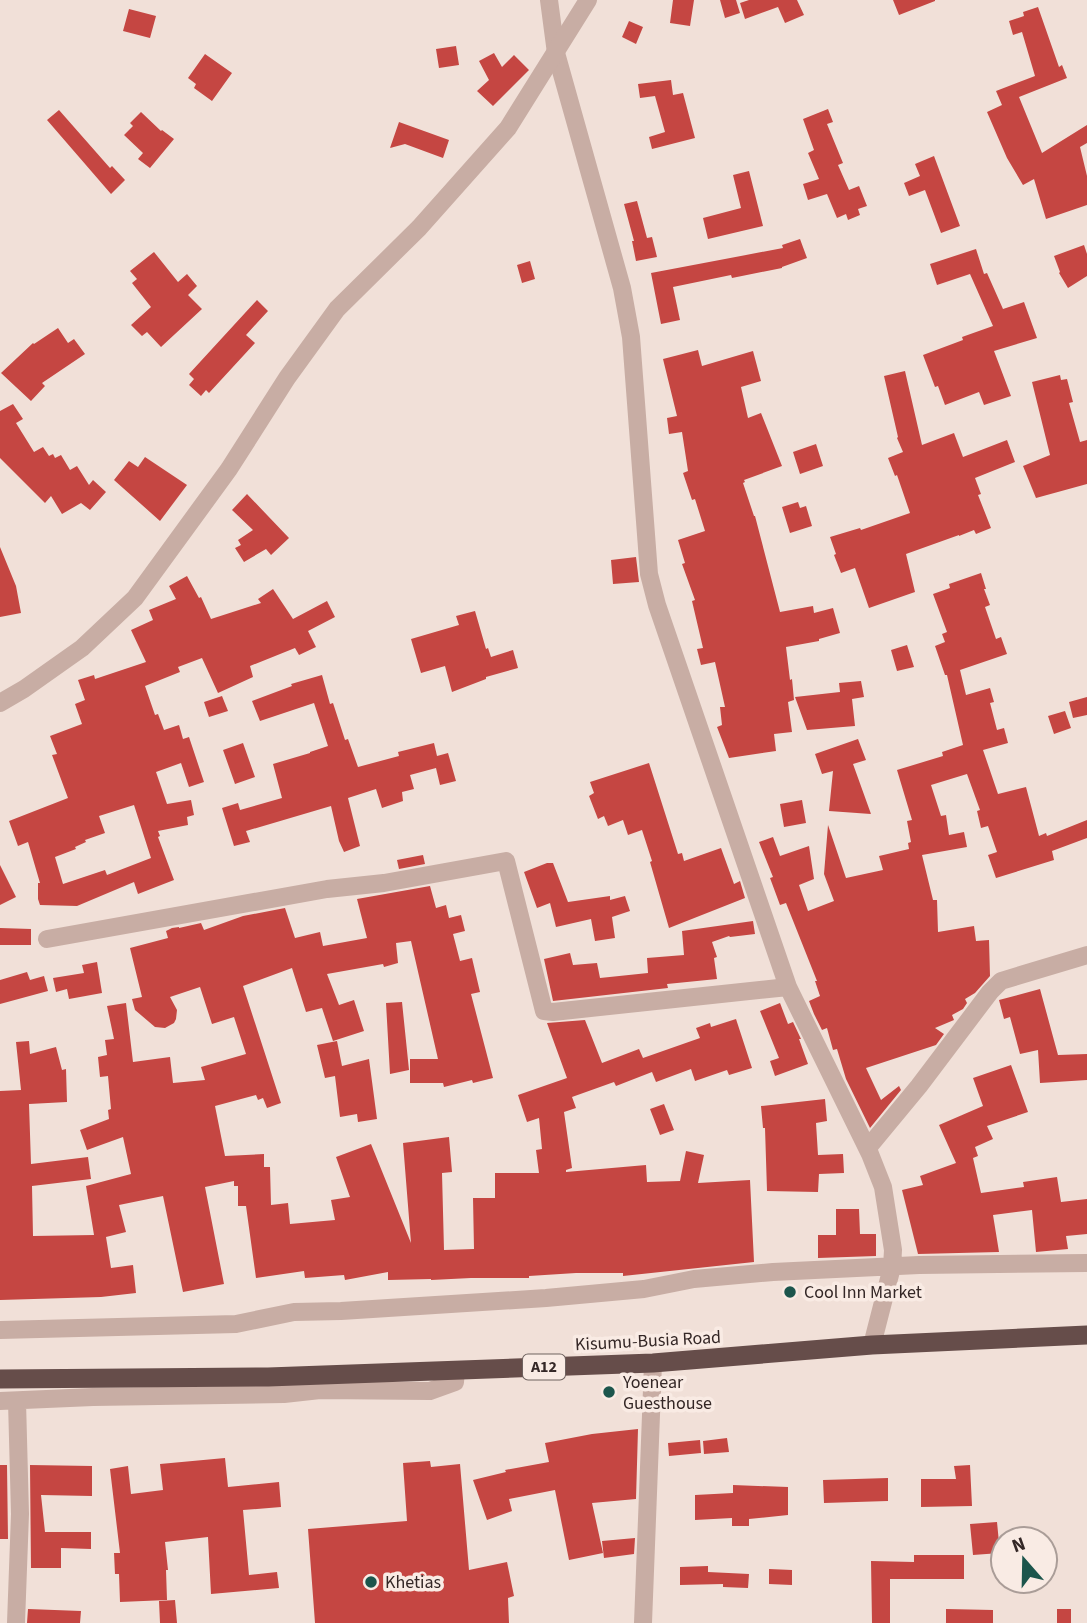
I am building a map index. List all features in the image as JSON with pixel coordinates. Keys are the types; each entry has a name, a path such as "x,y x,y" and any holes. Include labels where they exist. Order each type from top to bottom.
{"highway":[{"name":"Kisumu-Busia Road","path":"0,1379 281,1377 653,1363 872,1345 1087,1335"}],"street":[{"path":"549,0 556,53 622,288 629,324 649,574 654,594 788,987 883,1188 893,1250 892,1267 872,1345"},
{"path":"0,703 82,648 135,598 229,469 287,378 337,309 419,228 508,128 588,0"},
{"path":"47,939 327,889 384,883 506,861 544,1011 788,987"},
{"path":"871,1144 1001,981 1087,955"},
{"path":"0,1330 236,1324 294,1312 546,1298 644,1289 694,1279 773,1272 1087,1263"},
{"path":"643,1623 653,1363"},
{"path":"16,1623 20,1514 9,1401 106,1396 284,1394 320,1390 430,1391 455,1382 456,1370"}],"building":[{"path":"673,0 694,0 690,26 670,23"},
{"path":"720,0 736,0 740,13 725,18"},
{"path":"749,0 797,0 804,15 785,23 778,7 745,19 740,3"},
{"path":"893,0 935,0 935,1 899,15"},
{"path":"1038,7 1059,67 1062,65 1067,78 1019,97 1042,153 1087,125 1087,143 1080,147 1087,176 1087,205 1046,219 1034,179 1023,185 1007,158 987,112 1002,105 996,91 1035,76 1022,32 1013,35 1009,21"},
{"path":"129,9 156,16 150,38 123,31"},
{"path":"629,21 643,27 636,44 622,37"},
{"path":"456,46 459,65 439,68 436,49"},
{"path":"494,53 502,67 514,55 529,70 493,106 477,91 489,80 479,61"},
{"path":"205,54 232,73 212,101 194,88 196,84 188,78"},
{"path":"671,80 673,95 683,93 695,138 652,149 649,137 665,132 655,96 640,98 638,84"},
{"path":"828,109 833,122 827,124 843,163 838,165 849,190 859,186 867,206 858,209 860,215 848,220 846,214 837,218 827,194 808,200 803,184 819,179 808,153 814,150 803,119"},
{"path":"59,110 110,168 112,166 125,180 111,194 47,120"},
{"path":"141,112 174,139 150,168 138,159 143,153 124,135 133,126 130,123"},
{"path":"399,122 449,140 443,158 405,144 390,148"},
{"path":"934,156 960,226 941,233 925,190 909,196 904,183 920,176 915,164"},
{"path":"749,171 763,226 708,239 703,218 741,208 733,175"},
{"path":"637,201 647,238 652,237 657,257 636,261 634,241 624,204"},
{"path":"800,239 807,258 782,268 673,287 680,320 661,324 651,273 783,248 782,245"},
{"path":"1084,245 1087,254 1087,276 1068,288 1059,273 1054,256"},
{"path":"976,249 984,274 987,273 1003,309 1024,302 1037,338 994,351 1011,396 984,405 979,392 945,405 923,355 993,326 970,274 937,285 930,264"},
{"path":"154,252 178,282 187,274 197,286 188,295 202,309 161,347 147,332 142,336 131,325 151,307 132,283 137,279 130,271"},
{"path":"530,261 535,279 522,283 517,265"},
{"path":"257,300 268,311 246,335 255,343 209,393 206,390 201,396 189,385 194,379 189,374"},
{"path":"58,328 68,343 74,339 85,354 42,383 45,386 31,401 1,373 33,343"},
{"path":"698,350 702,366 753,351 761,381 741,387 748,418 761,413 782,466 744,480 743,483 755,516 780,612 813,606 814,613 833,608 840,633 819,641 786,647 794,700 788,702 792,732 774,734 776,751 729,758 717,727 722,725 720,707 725,707 715,662 701,665 697,649 703,648 692,601 695,600 682,564 685,563 678,540 705,531 683,473 688,471 682,432 669,434 667,418 677,416 663,359"},
{"path":"905,371 922,445 954,433 963,457 1007,440 1015,462 975,478 981,494 978,495 991,528 976,534 974,530 906,554 915,592 869,608 855,568 841,573 830,537 860,528 861,530 910,513 888,458 903,452 897,438 884,376"},
{"path":"1060,375 1061,380 1067,379 1073,402 1069,403 1080,442 1087,440 1087,484 1036,498 1023,466 1050,455 1032,382"},
{"path":"13,404 23,419 16,423 34,452 43,447 49,456 53,454 55,458 61,455 70,470 77,466 89,485 93,480 106,492 90,510 81,503 62,514 51,496 45,503 0,458 0,411"},
{"path":"816,444 823,466 800,474 793,452"},
{"path":"145,457 187,485 160,521 114,480 129,461 138,467"},
{"path":"247,494 289,538 271,555 266,549 244,562 235,548 241,545 238,540 253,530 232,510"},
{"path":"798,502 800,508 806,506 812,526 790,533 782,507"},
{"path":"0,547 16,586 21,613 0,617"},
{"path":"636,557 639,582 613,584 611,560"},
{"path":"981,573 990,605 985,607 996,639 1001,637 1007,654 960,670 966,695 990,688 994,702 990,703 997,730 1004,728 1008,743 983,750 998,794 1026,787 1039,836 1046,833 1047,836 1087,820 1087,838 1052,851 1054,860 996,878 988,855 997,852 988,826 981,828 977,811 980,810 967,774 931,785 941,816 946,815 949,835 964,832 967,847 922,855 933,900 937,900 938,932 974,926 976,941 989,940 990,976 975,993 965,999 967,1003 963,1009 952,1015 954,1020 935,1028 944,1034 936,1045 866,1068 881,1100 899,1086 901,1090 870,1128 846,1079 837,1049 833,1050 827,1028 822,1030 814,1014 809,1001 820,996 817,981 786,903 780,905 770,878 773,877 759,842 773,837 780,856 809,846 814,879 799,885 808,911 834,901 824,874 828,825 846,878 883,870 879,856 909,849 908,843 911,842 907,821 912,820 897,770 943,756 942,752 963,745 947,675 935,646 945,642 942,634 947,632 933,594 950,588 949,584"},
{"path":"187,576 211,619 261,603 258,599 273,589 293,619 327,601 335,617 308,631 316,647 299,655 295,648 250,666 253,677 218,693 202,658 178,667 180,672 145,686 155,715 158,714 164,730 179,725 183,739 189,737 204,782 189,787 181,763 156,772 167,804 191,800 194,815 187,817 188,825 158,831 174,880 138,894 134,882 77,906 40,905 40,883 28,842 18,846 9,821 68,798 52,755 57,754 50,736 82,724 75,704 85,700 78,680 94,675 95,679 146,662 131,630 153,620 149,610 176,599 169,586","holes":["134,805 151,858 107,875 105,870 63,884 55,857 76,849 75,847 86,842 85,840 105,833 99,816"]},
{"path":"475,611 491,657 513,650 518,668 486,677 452,692 445,666 421,673 411,639 459,625 456,616"},
{"path":"907,645 914,667 897,671 891,650"},
{"path":"322,675 330,704 333,703 345,740 348,739 358,767 399,756 398,752 434,743 437,756 448,753 456,781 440,785 436,768 410,775 414,789 402,792 403,801 382,808 376,789 348,798 360,846 344,852 331,806 246,831 250,842 234,846 222,808 238,803 240,810 282,798 273,764 328,746 314,703 260,721 252,701 292,686 291,684"},
{"path":"861,681 864,697 852,699 855,726 807,730 795,697 840,692 839,683"},
{"path":"222,696 228,711 209,717 204,702"},
{"path":"1087,697 1087,715 1073,718 1069,702"},
{"path":"1065,711 1071,728 1054,734 1048,716"},
{"path":"858,739 866,760 853,764 871,814 829,811 833,771 822,774 815,754"},
{"path":"243,743 255,777 235,784 223,750"},
{"path":"649,763 678,854 682,853 684,861 721,848 734,884 740,881 745,898 669,928 642,830 628,835 623,820 608,826 604,816 598,819 589,796 594,793 590,782"},
{"path":"802,800 806,823 784,827 780,804"},
{"path":"423,855 425,864 399,869 397,860"},
{"path":"553,863 568,902 610,896 610,900 625,896 630,911 612,917 615,938 595,941 591,919 556,927 550,903 537,908 524,872"},
{"path":"0,865 16,897 0,905"},
{"path":"430,886 436,908 446,905 449,918 461,915 465,931 453,934 460,961 472,958 480,992 471,994 493,1078 444,1087 443,1083 410,1083 410,1059 438,1059 411,941 396,943 398,963 327,974 339,1005 354,1000 364,1031 333,1041 322,1008 306,1012 292,968 243,986 281,1103 267,1108 263,1098 258,1100 256,1095 215,1106 225,1156 264,1154 264,1167 270,1167 271,1205 288,1203 290,1224 335,1220 331,1200 350,1197 336,1157 371,1144 411,1243 403,1143 449,1137 452,1172 442,1173 444,1250 474,1249 473,1198 495,1198 495,1173 539,1173 536,1150 542,1149 539,1118 527,1122 518,1095 567,1078 547,1023 585,1020 602,1063 639,1049 643,1058 700,1038 696,1028 710,1023 711,1027 736,1019 752,1068 729,1075 727,1070 695,1081 691,1069 656,1082 652,1072 616,1086 614,1082 572,1097 576,1108 564,1112 572,1168 566,1172 646,1165 647,1182 680,1181 686,1151 704,1155 698,1183 750,1180 754,1262 623,1276 623,1273 576,1273 529,1278 388,1280 388,1272 345,1280 344,1275 305,1278 304,1271 256,1278 246,1206 238,1206 238,1186 234,1186 234,1181 205,1187 224,1284 183,1292 163,1196 119,1205 126,1232 106,1237 111,1268 133,1265 136,1293 101,1297 0,1300 0,1091 21,1090 16,1042 29,1041 30,1054 56,1047 62,1070 66,1069 67,1102 29,1104 31,1164 88,1157 91,1179 32,1186 33,1236 94,1235 86,1186 131,1174 123,1137 87,1150 80,1130 109,1119 108,1110 111,1109 108,1076 100,1077 98,1057 107,1055 105,1040 114,1039 107,1006 126,1003 133,1062 170,1057 173,1083 205,1080 201,1067 246,1054 234,1017 212,1024 200,987 170,997 177,1010 176,1019 165,1028 155,1027 135,1010 132,999 142,997 130,948 168,938 166,931 172,928 201,923 204,930 243,916 285,908 295,938 320,932 323,946 367,938 357,899"},
{"path":"753,921 755,934 729,936 712,942 717,957 714,958 717,979 667,984 668,988 553,1001 544,959 570,953 573,965 597,963 600,978 648,973 647,958 684,955 682,931"},
{"path":"0,928 31,929 31,945 0,945"},
{"path":"97,962 102,993 69,999 67,989 56,992 53,978 84,973 82,965"},
{"path":"27,972 30,980 44,976 48,991 0,1004 0,980"},
{"path":"1040,989 1058,1055 1087,1054 1087,1080 1040,1083 1038,1050 1020,1054 1010,1017 1004,1019 999,1000"},
{"path":"402,1002 409,1070 390,1074 386,1003"},
{"path":"780,1003 788,1024 793,1022 801,1039 808,1064 775,1076 770,1061 779,1058 760,1011"},
{"path":"337,1041 342,1066 369,1059 377,1119 358,1122 357,1114 340,1117 335,1076 325,1078 317,1045"},
{"path":"1011,1065 1028,1112 987,1126 993,1139 975,1147 978,1156 973,1158 981,1193 1024,1187 1023,1182 1057,1177 1061,1202 1087,1199 1087,1234 1066,1236 1068,1249 1036,1252 1032,1210 993,1215 999,1252 918,1254 902,1190 923,1185 920,1176 956,1163 939,1125 983,1106 973,1078"},
{"path":"825,1099 827,1121 816,1123 818,1155 843,1154 844,1173 819,1174 818,1192 767,1191 765,1128 761,1106"},
{"path":"664,1104 674,1130 660,1135 650,1109"},
{"path":"836,1209 859,1209 860,1234 876,1234 876,1256 818,1258 818,1235 836,1235"},
{"path":"638,1429 636,1499 592,1503 603,1553 569,1560 555,1490 509,1499 512,1511 487,1520 473,1480 506,1472 505,1470 549,1462 545,1443"},
{"path":"727,1438 729,1452 704,1454 703,1441"},
{"path":"700,1440 701,1453 669,1456 668,1443"},
{"path":"225,1458 228,1487 279,1482 281,1507 243,1510 249,1575 277,1572 279,1588 211,1594 208,1537 165,1542 167,1600 120,1602 119,1574 115,1574 114,1553 120,1553 110,1469 128,1466 131,1494 163,1490 160,1464"},
{"path":"430,1461 431,1467 460,1464 469,1570 507,1562 514,1596 508,1598 509,1623 315,1623 308,1529 407,1521 403,1463"},
{"path":"0,1465 7,1465 8,1539 0,1539"},
{"path":"30,1465 92,1466 92,1496 41,1495 45,1532 91,1532 91,1549 61,1548 61,1568 31,1568"},
{"path":"970,1465 972,1506 921,1507 921,1479 956,1479 954,1466"},
{"path":"888,1478 888,1501 824,1503 823,1480"},
{"path":"733,1485 788,1487 788,1515 749,1519 749,1526 732,1526 732,1518 695,1520 695,1495 733,1493"},
{"path":"997,1522 997,1525 989,1525 989,1554 973,1555 970,1524"},
{"path":"635,1538 634,1554 604,1558 602,1541"},
{"path":"914,1555 964,1555 964,1579 890,1579 890,1623 872,1623 871,1561 914,1562"},
{"path":"708,1566 708,1572 749,1574 748,1588 723,1587 723,1584 680,1585 680,1567"},
{"path":"769,1569 792,1570 792,1585 769,1584"},
{"path":"175,1600 177,1623 160,1623 159,1601"},
{"path":"28,1609 81,1611 80,1623 27,1623"},
{"path":"946,1609 993,1610 993,1623 946,1623"},
{"path":"1057,1609 1071,1609 1071,1623 1057,1623"}],"place":[{"name":"Cool Inn Market","path":"790,1292"},
{"name":"Yoenear Guesthouse","path":"609,1392"},
{"name":"Khetias","path":"371,1582"}]}
